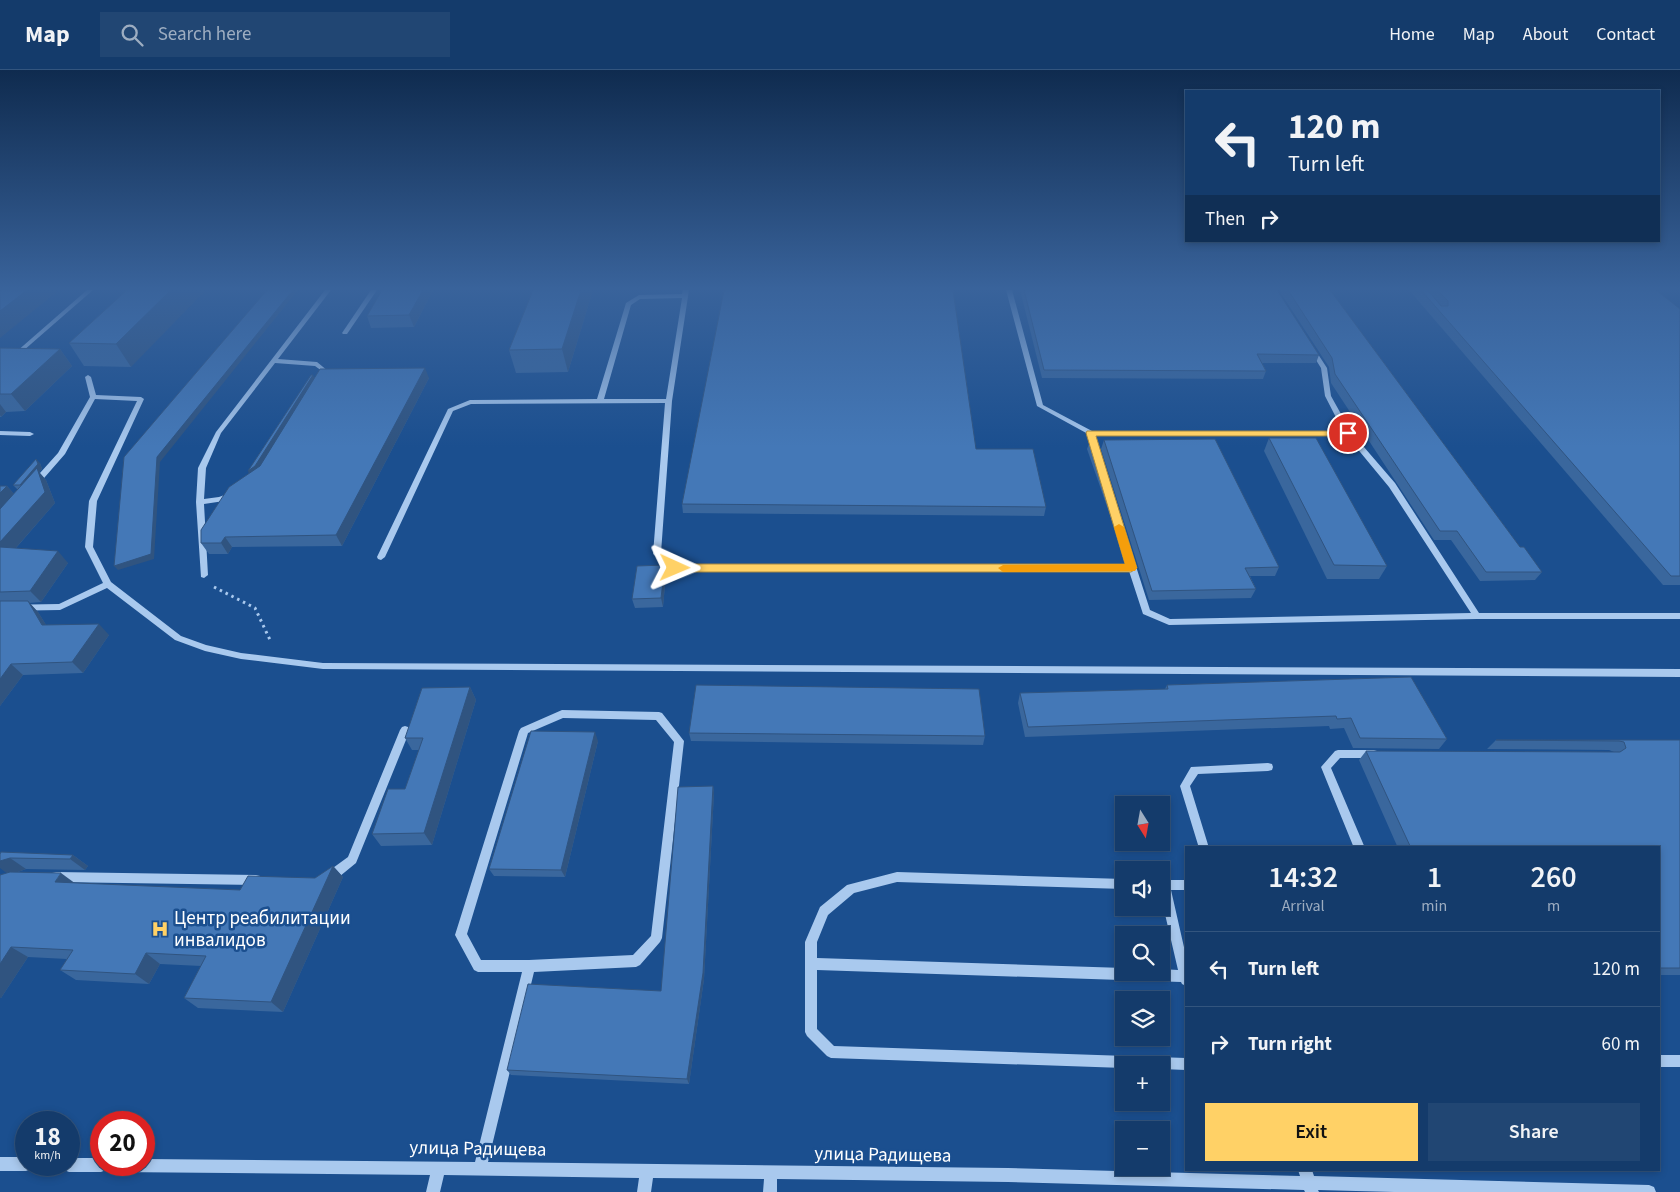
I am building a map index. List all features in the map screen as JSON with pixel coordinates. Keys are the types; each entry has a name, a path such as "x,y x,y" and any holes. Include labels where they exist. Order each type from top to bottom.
{"street":[{"path":"0,369 30,342"},
{"path":"204,576 200,502 202,468 218,434 287,342"},
{"path":"600,402 617,342"},
{"path":"678,342 669,401 657,554 675,568 1131,568"},
{"path":"1023,342 1040,406 1091,433 1348,433"},
{"path":"1309,345 1324,368 1328,396 1348,433 1392,485 1477,616"},
{"path":"273,360 317,364 325,371 314,388"},
{"path":"32,487 61,454 93,397 88,377"},
{"path":"93,397 141,399 93,501 89,547 108,584 178,638 205,648 241,656 323,666 1680,674"},
{"path":"381,557 450,410 470,402 669,401"},
{"path":"0,433 30,434"},
{"path":"1091,433 1099,462"},
{"path":"200,502 221,499 234,493"},
{"path":"1118,524 1146,612 1169,622 1477,616 1680,616"},
{"path":"0,608 60,607 108,584"},
{"path":"562,714 659,716 679,741 656,938 636,961 529,966 478,966 462,935 524,731 562,714"},
{"path":"315,881 325,882 352,860 405,730"},
{"path":"1359,846 1326,766 1338,754 1386,754"},
{"path":"1203,846 1185,786 1195,770 1268,767"},
{"path":"46,876 265,880"},
{"path":"1115,884 897,877 851,889 824,911 810,942 811,1032 831,1052 1185,1064"},
{"path":"1170,885 1185,886"},
{"path":"1170,914 1185,975"},
{"path":"810,964 1185,979"},
{"path":"480,1168 529,966"},
{"path":"1660,1061 1680,1061"},
{"path":"0,1164 15,1164"},
{"name":"улица Радищева","path":"155,1165 1008,1175 1311,1188 1649,1192"},
{"path":"433,1192 439,1168"},
{"path":"644,1192 647,1171"},
{"path":"1305,1171 1311,1188"},
{"path":"770,1192 771,1172"}],"building":[{"path":"70,342 118,342 116,344"},
{"path":"222,342 250,342 157,457 151,554 114,566 124,457"},
{"path":"512,342 564,342 562,349 509,350"},
{"path":"714,342 961,342 976,449 1033,449 1046,507 682,504"},
{"path":"1037,342 1311,342 1319,355 1257,354 1266,371 1044,370"},
{"path":"1322,342 1369,342 1520,547 1524,547 1542,572 1486,572 1457,531 1440,531 1335,374 1332,358"},
{"path":"1467,342 1680,342 1680,576 1671,576"},
{"path":"0,348 60,349 11,394 0,394"},
{"path":"425,368 336,535 225,537 221,543 201,543 201,530 229,487 260,466 320,369"},
{"path":"311,375 313,375 255,466 248,471"},
{"path":"1269,438 1316,438 1387,566 1334,565"},
{"path":"1215,439 1279,567 1245,568 1256,589 1152,591 1104,440"},
{"path":"1090,441 1093,441 1123,538"},
{"path":"36,459 38,464 20,485 13,485"},
{"path":"37,468 45,492 0,542 0,509"},
{"path":"0,486 7,486 0,493"},
{"path":"0,547 58,551 30,591 0,592"},
{"path":"665,565 661,598 632,599 637,566"},
{"path":"0,601 28,601 42,625 99,624 72,662 11,664 0,679"},
{"path":"1411,677 1447,739 1360,738 1351,718 1337,719 1336,716 1028,727 1020,693 1168,689 1167,685"},
{"path":"696,685 979,689 985,736 689,733"},
{"path":"470,687 424,833 372,834 388,789 405,789 423,738 405,738 422,688"},
{"path":"531,731 595,732 561,870 489,869"},
{"path":"1496,740 1680,740 1680,968 1660,968 1660,846 1410,846 1366,751 1620,752 1626,748 1624,742"},
{"path":"713,786 703,973 687,1079 507,1070 528,984 661,991 678,787"},
{"path":"1,852 73,855 70,859 10,858 0,861"},
{"name":"Центр реабилитации инвалидов","path":"333,866 271,1002 184,998 206,956 146,953 135,974 60,970 73,950 11,947 0,964 0,875 10,872 61,873 55,882 240,890 248,876 315,878"}],"slow traffic":[{"path":"1003,568 1131,568 1119,527"}],"place":[{"name":"Центр реабилитации инвалидов","path":"160,929"}],"route":[{"path":"675,568 1131,568 1091,433 1348,433"}]}
